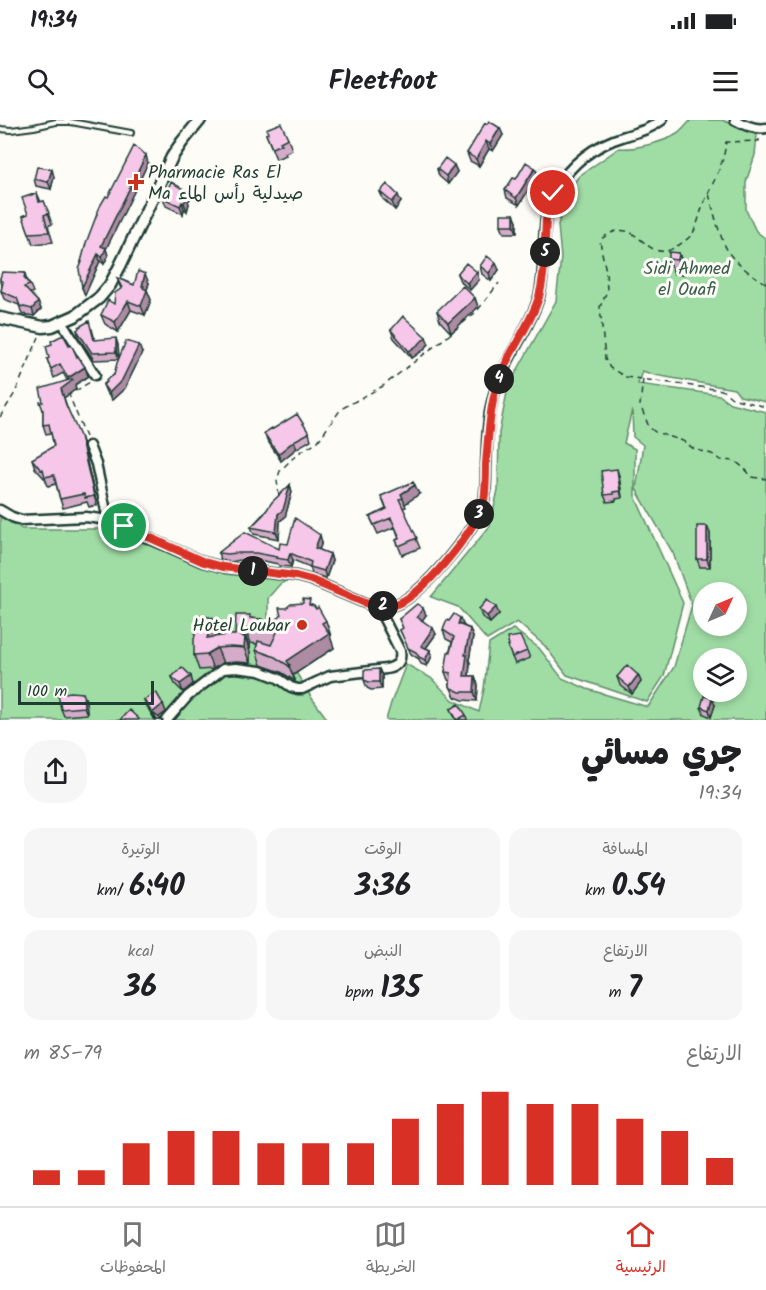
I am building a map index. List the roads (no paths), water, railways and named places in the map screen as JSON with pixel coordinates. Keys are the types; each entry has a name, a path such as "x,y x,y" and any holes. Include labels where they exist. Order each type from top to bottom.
{"street":[{"path":"0,318 43,327 62,322 86,309 99,298 110,285 172,157 200,120"},
{"path":"0,510 21,520 86,517 108,520 204,562 223,567 296,576 378,607 394,605 405,600 437,572 478,516 485,489 490,416 495,390 538,298 543,276 546,216 553,193 562,178 592,150 651,128 662,120"},
{"path":"735,120 750,127 766,128"},
{"path":"62,322 95,375"},
{"path":"89,446 96,464 108,520"},
{"path":"167,720 188,696 224,669 260,671 302,689 330,676 395,667 400,660 400,651 378,607"}],"lane":[{"path":"0,129 11,130 56,122 71,122 131,132"}],"place":[{"name":"Pharmacie Ras El Ma صيدلية رأس الماء","path":"136,182"},
{"name":"Hotel Loubar","path":"302,625"}],"park label":[{"name":"Sidi Ahmed el Ouafi","path":"687,278"}]}
